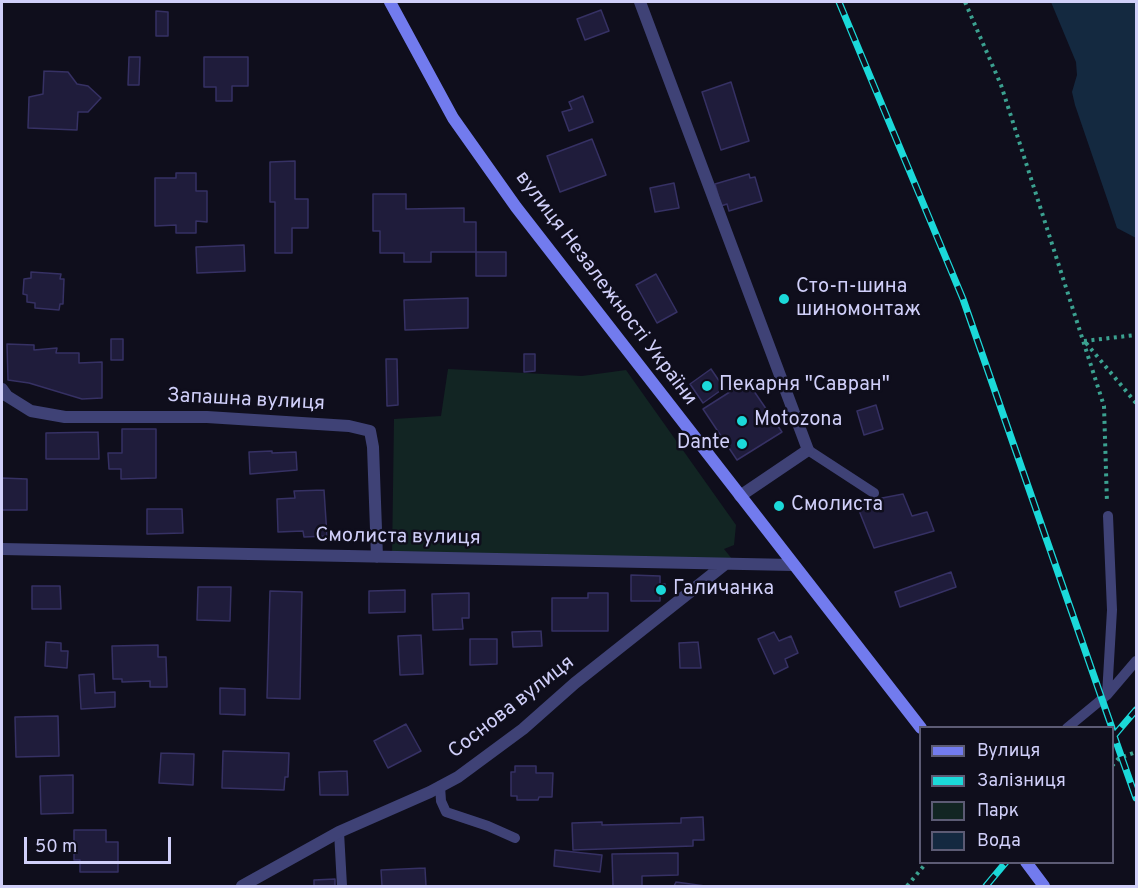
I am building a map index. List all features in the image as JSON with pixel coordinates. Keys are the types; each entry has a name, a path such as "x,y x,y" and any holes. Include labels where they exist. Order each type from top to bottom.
{"main road":[{"name":"вулиця Незалежності України","path":"390,2 460,127 516,207 919,726"},
{"path":"1028,864 1044,886"}],"street":[{"path":"640,2 808,450 740,496"},
{"name":"Запашна вулиця","path":"2,389 7,396 31,411 65,417 207,417 349,426 370,431 373,447 377,557"},
{"name":"Смолиста вулиця","path":"2,549 793,565"},
{"name":"Соснова вулиця","path":"242,886 339,832 458,777 523,729 576,683 724,565"}],"lane":[{"path":"808,450 874,493"},
{"path":"1107,695 1112,610 1108,516"},
{"path":"1069,726 1107,695 1137,661"},
{"path":"440,786 441,801 446,812 515,838"},
{"path":"339,832 342,886"}],"path":[{"path":"965,2 1001,85 1051,247 1104,406 1108,516"},
{"path":"1084,341 1137,335"},
{"path":"1084,341 1137,403"},
{"path":"1114,765 1119,758 1137,752"},
{"path":"907,886 925,864"}],"green space":[{"path":"448,369 582,376 626,370 736,525 734,545 724,549 737,565 392,558 394,419 441,416"}],"water":[{"path":"1051,2 1136,2 1136,238 1117,228 1075,105 1072,92 1077,75 1076,62"}],"building":[{"path":"601,10 609,31 585,40 577,19"},
{"path":"156,11 168,12 168,36 156,36"},
{"path":"129,57 140,57 139,85 128,85"},
{"path":"204,57 248,57 248,86 232,86 232,101 216,101 216,87 204,87"},
{"path":"44,71 68,72 77,84 88,86 101,98 88,112 78,112 77,130 28,128 29,97 43,94"},
{"path":"731,82 749,141 721,150 702,92"},
{"path":"583,96 593,122 569,131 562,112 572,109 569,102"},
{"path":"592,139 606,175 560,192 547,156"},
{"path":"295,161 295,199 308,199 308,228 292,228 292,253 275,253 275,202 270,202 270,162"},
{"path":"176,173 196,173 196,191 207,191 207,222 196,221 196,233 176,233 176,225 155,226 155,178 176,178"},
{"path":"749,174 750,178 755,177 762,201 729,211 727,204 721,206 715,184"},
{"path":"674,183 679,208 655,212 650,188"},
{"path":"373,194 406,194 406,209 464,208 464,222 476,222 476,252 431,252 431,262 404,262 404,253 380,253 380,231 373,231"},
{"path":"244,245 245,271 197,273 196,247"},
{"path":"476,252 506,252 506,276 476,276"},
{"path":"31,272 61,274 60,279 64,279 63,304 60,304 59,310 35,308 35,303 27,302 27,295 23,294 24,279 31,278"},
{"path":"656,274 677,312 657,323 636,285"},
{"path":"468,298 468,328 405,330 404,300"},
{"path":"111,339 123,339 123,360 111,360"},
{"path":"7,344 34,345 34,350 57,348 56,353 79,353 79,363 102,362 102,398 82,399 29,383 8,380"},
{"path":"524,354 535,354 535,371 524,372"},
{"path":"386,359 397,359 398,405 387,406"},
{"name":"Пекарня \"Савран\"","path":"711,369 724,388 703,403 690,384"},
{"name":"Motozona","path":"747,381 782,432 737,460 703,409"},
{"path":"876,405 883,429 864,435 857,411"},
{"path":"122,429 156,429 156,478 121,479 121,469 109,469 108,453 122,453"},
{"path":"98,432 99,459 46,459 46,433"},
{"path":"272,451 272,453 296,452 297,470 250,474 249,452"},
{"path":"2,478 27,479 27,510 2,510"},
{"path":"324,490 327,536 304,537 303,531 278,532 277,499 295,498 294,491"},
{"path":"903,494 912,516 927,512 934,531 874,548 856,503"},
{"path":"147,509 182,509 183,533 147,534"},
{"path":"951,572 956,587 900,607 895,592"},
{"path":"631,575 660,576 660,584 665,584 665,594 660,594 660,601 631,601"},
{"path":"32,586 60,586 61,609 32,609"},
{"path":"198,587 231,587 230,621 197,620"},
{"path":"405,590 405,612 369,613 369,591"},
{"path":"270,591 302,592 300,699 267,698"},
{"path":"469,593 469,618 462,618 463,629 433,630 432,594"},
{"path":"588,593 608,593 608,631 552,631 552,598 588,598"},
{"path":"541,631 542,646 513,647 512,632"},
{"path":"774,632 779,641 791,636 798,653 785,659 788,667 774,674 758,639"},
{"path":"421,635 423,674 400,675 398,636"},
{"path":"470,639 497,639 497,664 470,665"},
{"path":"46,642 61,643 61,651 68,651 67,668 45,666"},
{"path":"698,642 701,668 680,668 679,643"},
{"path":"158,645 158,657 166,657 167,687 150,687 150,681 122,682 122,679 113,679 112,646"},
{"path":"94,674 95,693 115,692 115,707 81,709 79,675"},
{"path":"220,688 245,689 245,715 220,714"},
{"path":"58,716 59,756 16,757 15,717"},
{"path":"406,724 421,751 388,768 374,741"},
{"path":"223,751 289,753 288,777 285,777 284,790 222,788"},
{"path":"161,753 194,754 193,785 159,783"},
{"path":"515,766 536,766 536,773 553,773 552,797 517,800 517,796 511,796 511,772 515,772"},
{"path":"347,771 348,795 320,795 319,772"},
{"path":"73,775 73,813 41,814 40,776"},
{"path":"703,817 704,840 693,840 693,846 573,850 572,823 602,822 602,825 681,823 681,818"},
{"path":"74,830 106,830 106,842 118,842 118,872 80,872 80,860 74,860"},
{"path":"555,850 602,855 600,872 554,866"},
{"path":"678,853 678,875 642,876 642,886 613,886 612,854"},
{"path":"425,868 426,886 382,886 381,870"},
{"path":"335,879 335,886 314,886 314,880"},
{"path":"676,882 705,886 674,886"}],"railway":[{"path":"839,2 963,299 1111,726"},
{"path":"1114,736 1136,710"},
{"path":"1114,736 1136,798"},
{"path":"986,886 1004,864"}],"place":[{"name":"Сто-п-шина шиномонтаж","path":"784,299"},
{"name":"Пекарня \"Савран\"","path":"707,386"},
{"name":"Motozona","path":"742,421"},
{"name":"Dante","path":"742,444"},
{"name":"Смолиста","path":"779,506"},
{"name":"Галичанка","path":"661,590"}]}
